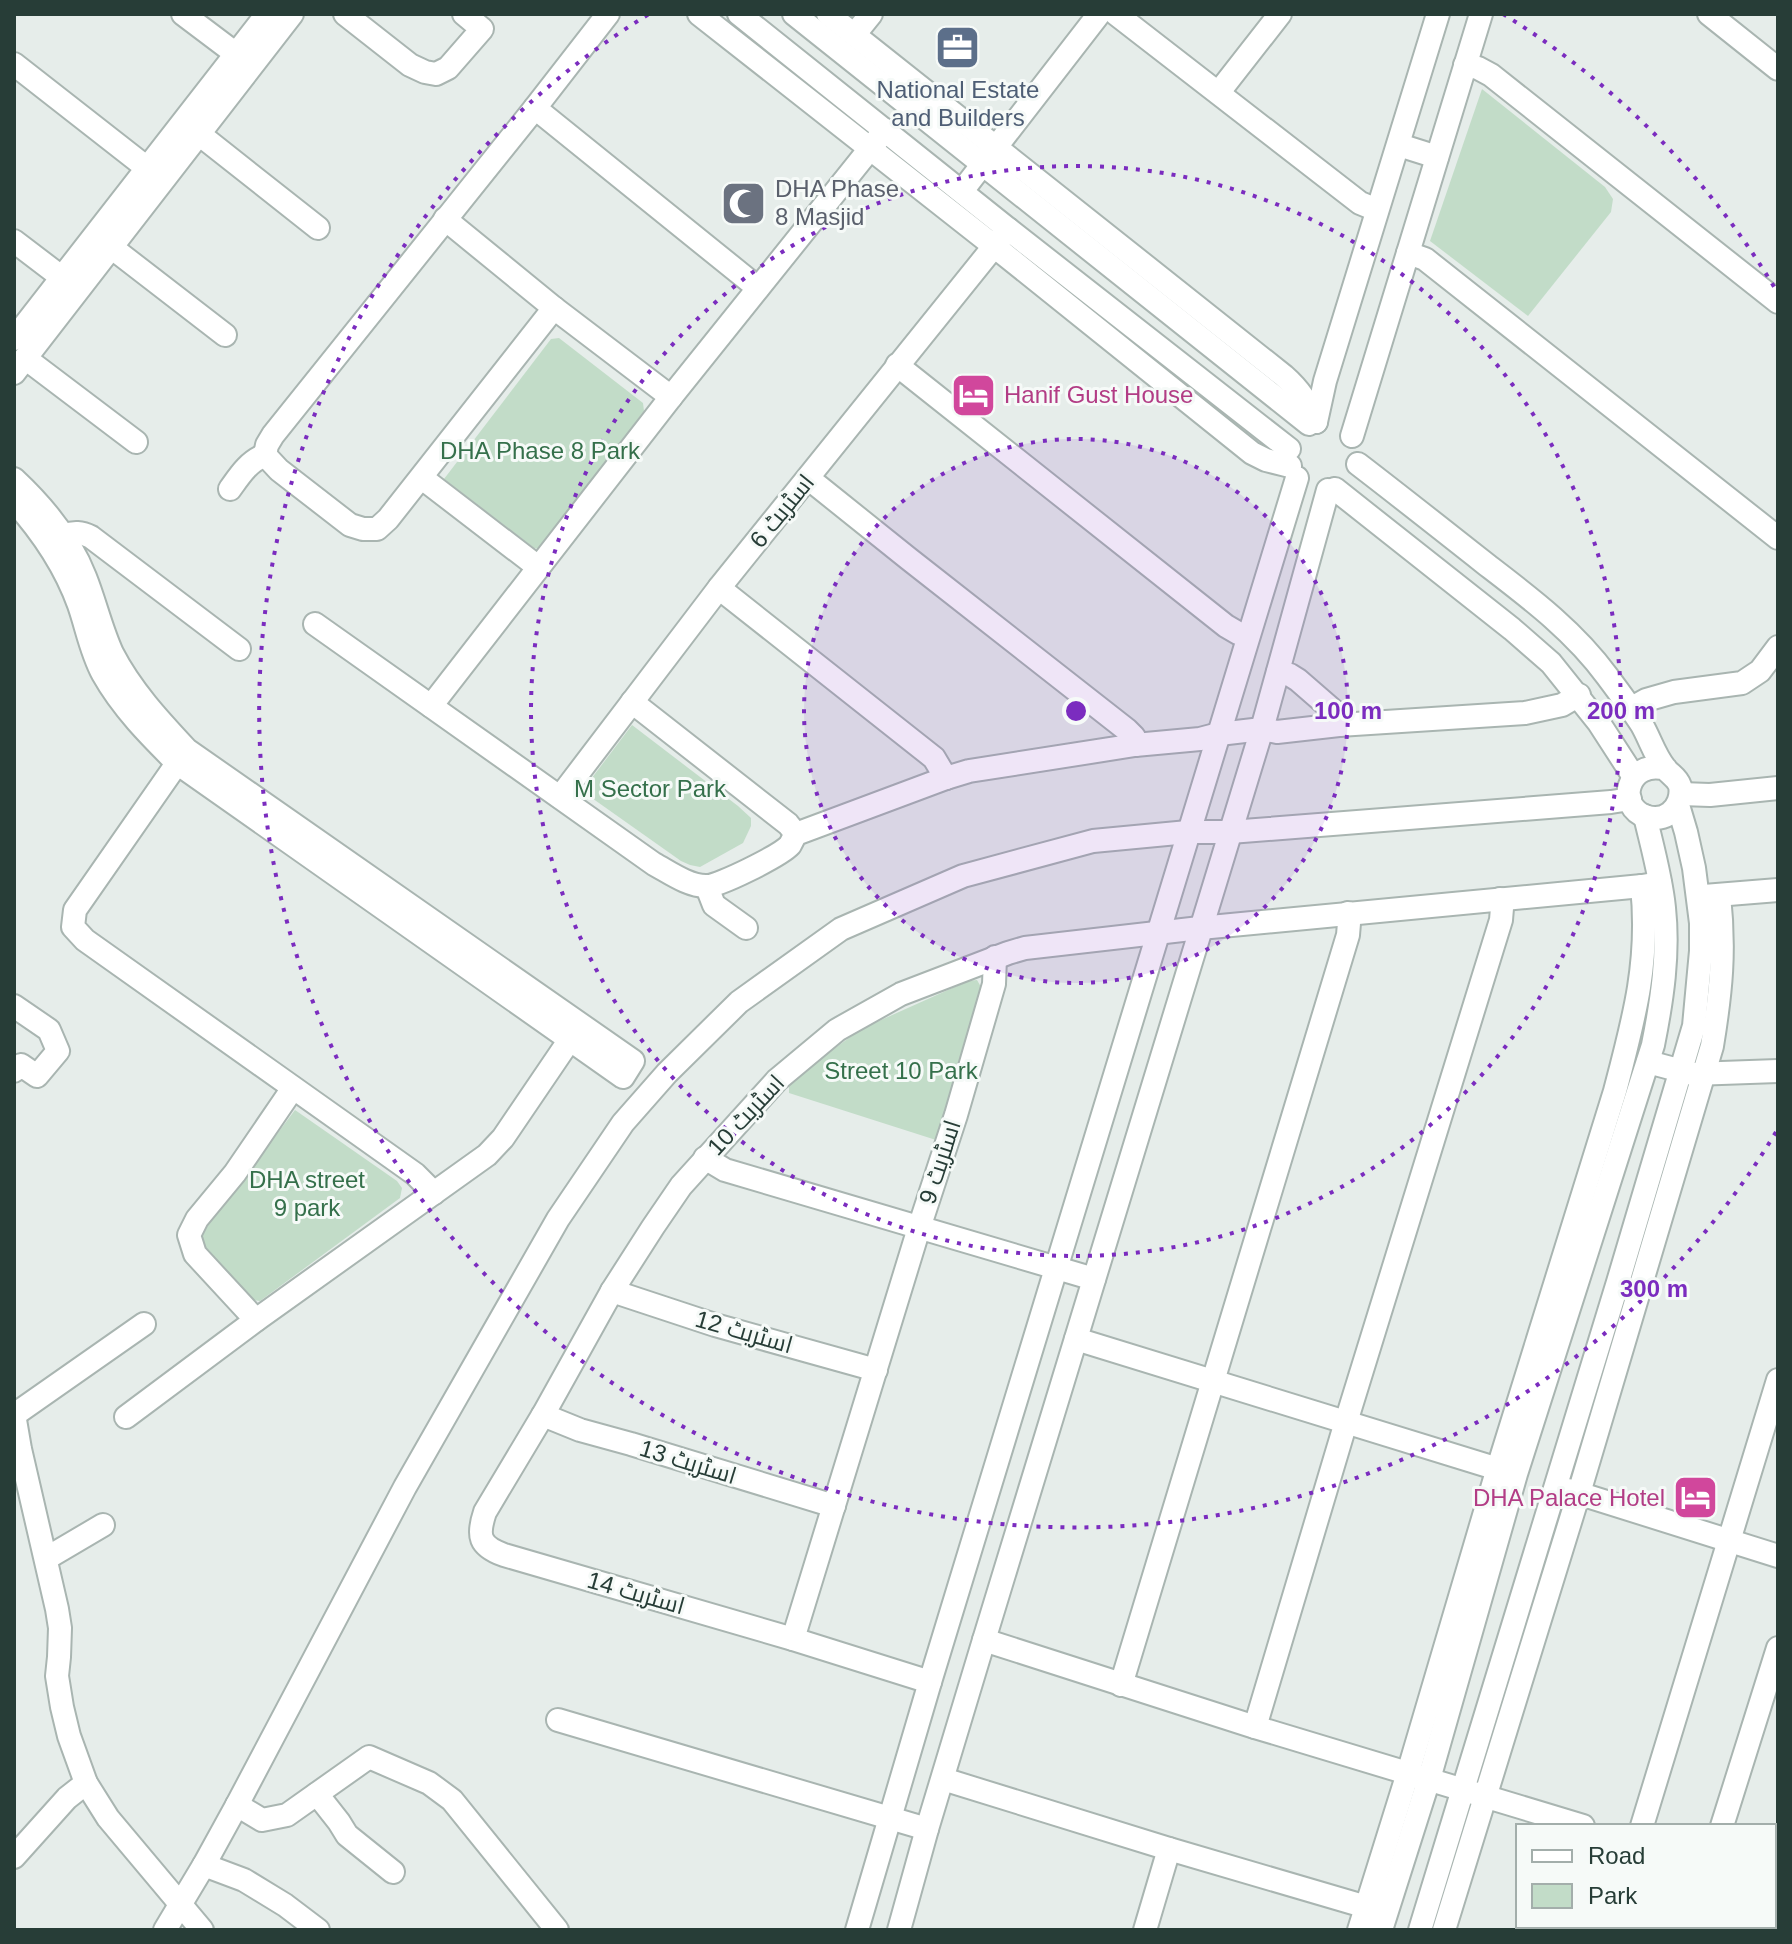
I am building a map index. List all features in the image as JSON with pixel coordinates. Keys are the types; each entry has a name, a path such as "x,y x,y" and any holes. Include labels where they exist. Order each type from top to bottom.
{"street":[{"path":"183,14 248,55"},
{"path":"208,14 248,55"},
{"path":"70,284 111,247 199,134 248,55 267,14"},
{"path":"136,442 18,357 147,168 248,55 292,14"},
{"path":"345,14 410,65 436,74 448,68 482,29 464,14"},
{"path":"265,455 273,435 608,14"},
{"path":"699,14 870,148 1001,237 1252,453 1266,460 1292,464 1311,489 1332,490 1350,479 1358,464 1358,449 1347,430 1332,422 1312,423 1299,432 1292,464 1247,635 1219,734 857,1930"},
{"path":"739,14 962,191 1001,237"},
{"path":"794,14 990,155 1284,376 1306,400 1312,423"},
{"path":"828,14 990,155"},
{"path":"854,35 871,14"},
{"path":"1116,14 1360,203 1377,210"},
{"path":"1219,92 1280,14"},
{"path":"1312,423 1438,14"},
{"path":"1352,436 1481,14"},
{"path":"1709,14 1778,69"},
{"path":"962,191 1088,18"},
{"path":"14,64 147,168"},
{"path":"1465,65 1491,75 1778,302"},
{"path":"535,108 758,288"},
{"path":"431,706 671,397 885,130"},
{"path":"199,134 318,228"},
{"path":"1399,145 1437,157"},
{"path":"445,219 554,308 671,397"},
{"name":"اسٹریٹ 6","path":"560,797 719,588 1001,237"},
{"path":"14,241 70,284"},
{"path":"111,247 225,335"},
{"path":"1408,253 1425,259 1778,538"},
{"path":"265,455 279,470 350,525 377,529 422,478 554,308"},
{"path":"897,365 1226,626 1247,635"},
{"path":"230,489 246,467 265,455"},
{"path":"1358,464 1517,588 1591,655 1679,784 1686,832 1723,943 1723,970 1712,1046 1579,1493 1444,1930"},
{"path":"422,478 538,567"},
{"path":"808,478 1127,730 1134,737 1135,745"},
{"path":"14,479 46,511 64,535 84,574 112,652 182,756"},
{"path":"899,1930 1332,490"},
{"path":"1332,490 1551,663 1579,695 1634,777"},
{"path":"14,501 33,523 66,576 103,674 132,716 182,756 628,1069"},
{"path":"64,535 73,532 91,537 239,649"},
{"path":"719,588 934,758 946,778"},
{"path":"315,624 654,864 689,882 707,887 777,855 790,845 796,834 969,771 1262,729 1277,732 1525,713 1562,705 1579,695"},
{"path":"1630,709 1646,700 1674,692 1742,683 1760,671 1778,647"},
{"path":"1278,672 1298,680 1336,713 1339,725"},
{"path":"632,702 788,824 796,834"},
{"path":"182,756 75,910 73,927 85,940 415,1174 434,1193"},
{"path":"1507,1471 1648,1062 1657,1025 1665,956 1664,909 1651,885 1637,808 1629,788 1634,777 1648,767 1666,769"},
{"path":"1679,800 1778,788"},
{"path":"165,1930 237,1805 405,1487 558,1219 623,1123 667,1073 739,1002 841,929 963,876 1093,841 1611,802 1637,808 1654,818 1672,812 1679,800"},
{"path":"1359,1930 1378,1916 1611,1106 1642,978 1651,885"},
{"name":"اسٹریٹ 10","path":"483,1540 479,1528 485,1512 612,1291 681,1186 777,1080 837,1030 901,994 1025,948 1348,913 1651,885"},
{"path":"707,887 714,905 746,928"},
{"path":"1709,896 1778,890"},
{"path":"1420,1930 1694,1026 1709,896"},
{"path":"1255,1727 1501,920 1500,899"},
{"path":"1121,1685 1348,935 1348,913"},
{"name":"اسٹریٹ 9","path":"793,1639 956,1115 994,984 995,957"},
{"path":"14,1006 49,1030 58,1051 37,1076 21,1065 14,1071"},
{"path":"126,1417 487,1155 503,1138 574,1033"},
{"path":"1648,1062 1681,1072 1704,1074 1778,1071"},
{"path":"256,1320 195,1254 189,1235 197,1219 235,1173 293,1088"},
{"path":"705,1158 725,1170 1094,1279"},
{"name":"اسٹریٹ 12","path":"612,1291 715,1325 876,1370"},
{"path":"144,1324 14,1415 60,1628 57,1676 62,1707 86,1783 108,1818 202,1930"},
{"path":"1076,1339 1507,1471"},
{"path":"1643,1824 1778,1380"},
{"name":"اسٹریٹ 13","path":"543,1415 580,1430 834,1506"},
{"path":"1556,1486 1778,1556"},
{"path":"47,1558 103,1525"},
{"name":"اسٹریٹ 14","path":"483,1540 489,1549 504,1555 930,1682"},
{"path":"984,1640 1255,1727 1576,1824"},
{"path":"1723,1824 1778,1648"},
{"path":"558,1720 927,1829"},
{"path":"237,1805 262,1820 287,1815 369,1757 429,1783 452,1800 557,1930"},
{"path":"943,1779 1378,1916"},
{"path":"14,1857 67,1798 86,1783"},
{"path":"317,1794 347,1835 393,1872"},
{"path":"1145,1930 1169,1849"},
{"path":"204,1865 244,1880 318,1930"}],"green space":[{"path":"1482,89 1605,187 1613,199 1611,212 1528,316 1430,241"},
{"name":"DHA Phase 8 Park","path":"559,338 643,403 644,411 539,549 444,479 551,339"},
{"name":"M Sector Park","path":"632,725 751,818 751,826 743,843 700,867 690,865 582,791"},
{"name":"Street 10 Park","path":"977,980 981,987 978,1001 936,1140 789,1093 789,1082 861,1029 968,981"},
{"name":"DHA street 9 park","path":"295,1110 397,1181 402,1188 400,1198 260,1301 251,1300 200,1249 200,1236"}],"place":[{"name":"National Estate and Builders","path":"958,48"},
{"name":"DHA Phase 8 Masjid","path":"744,203"},
{"name":"Hanif Gust House","path":"973,395"},
{"name":"DHA Palace Hotel","path":"1696,1498"}]}
